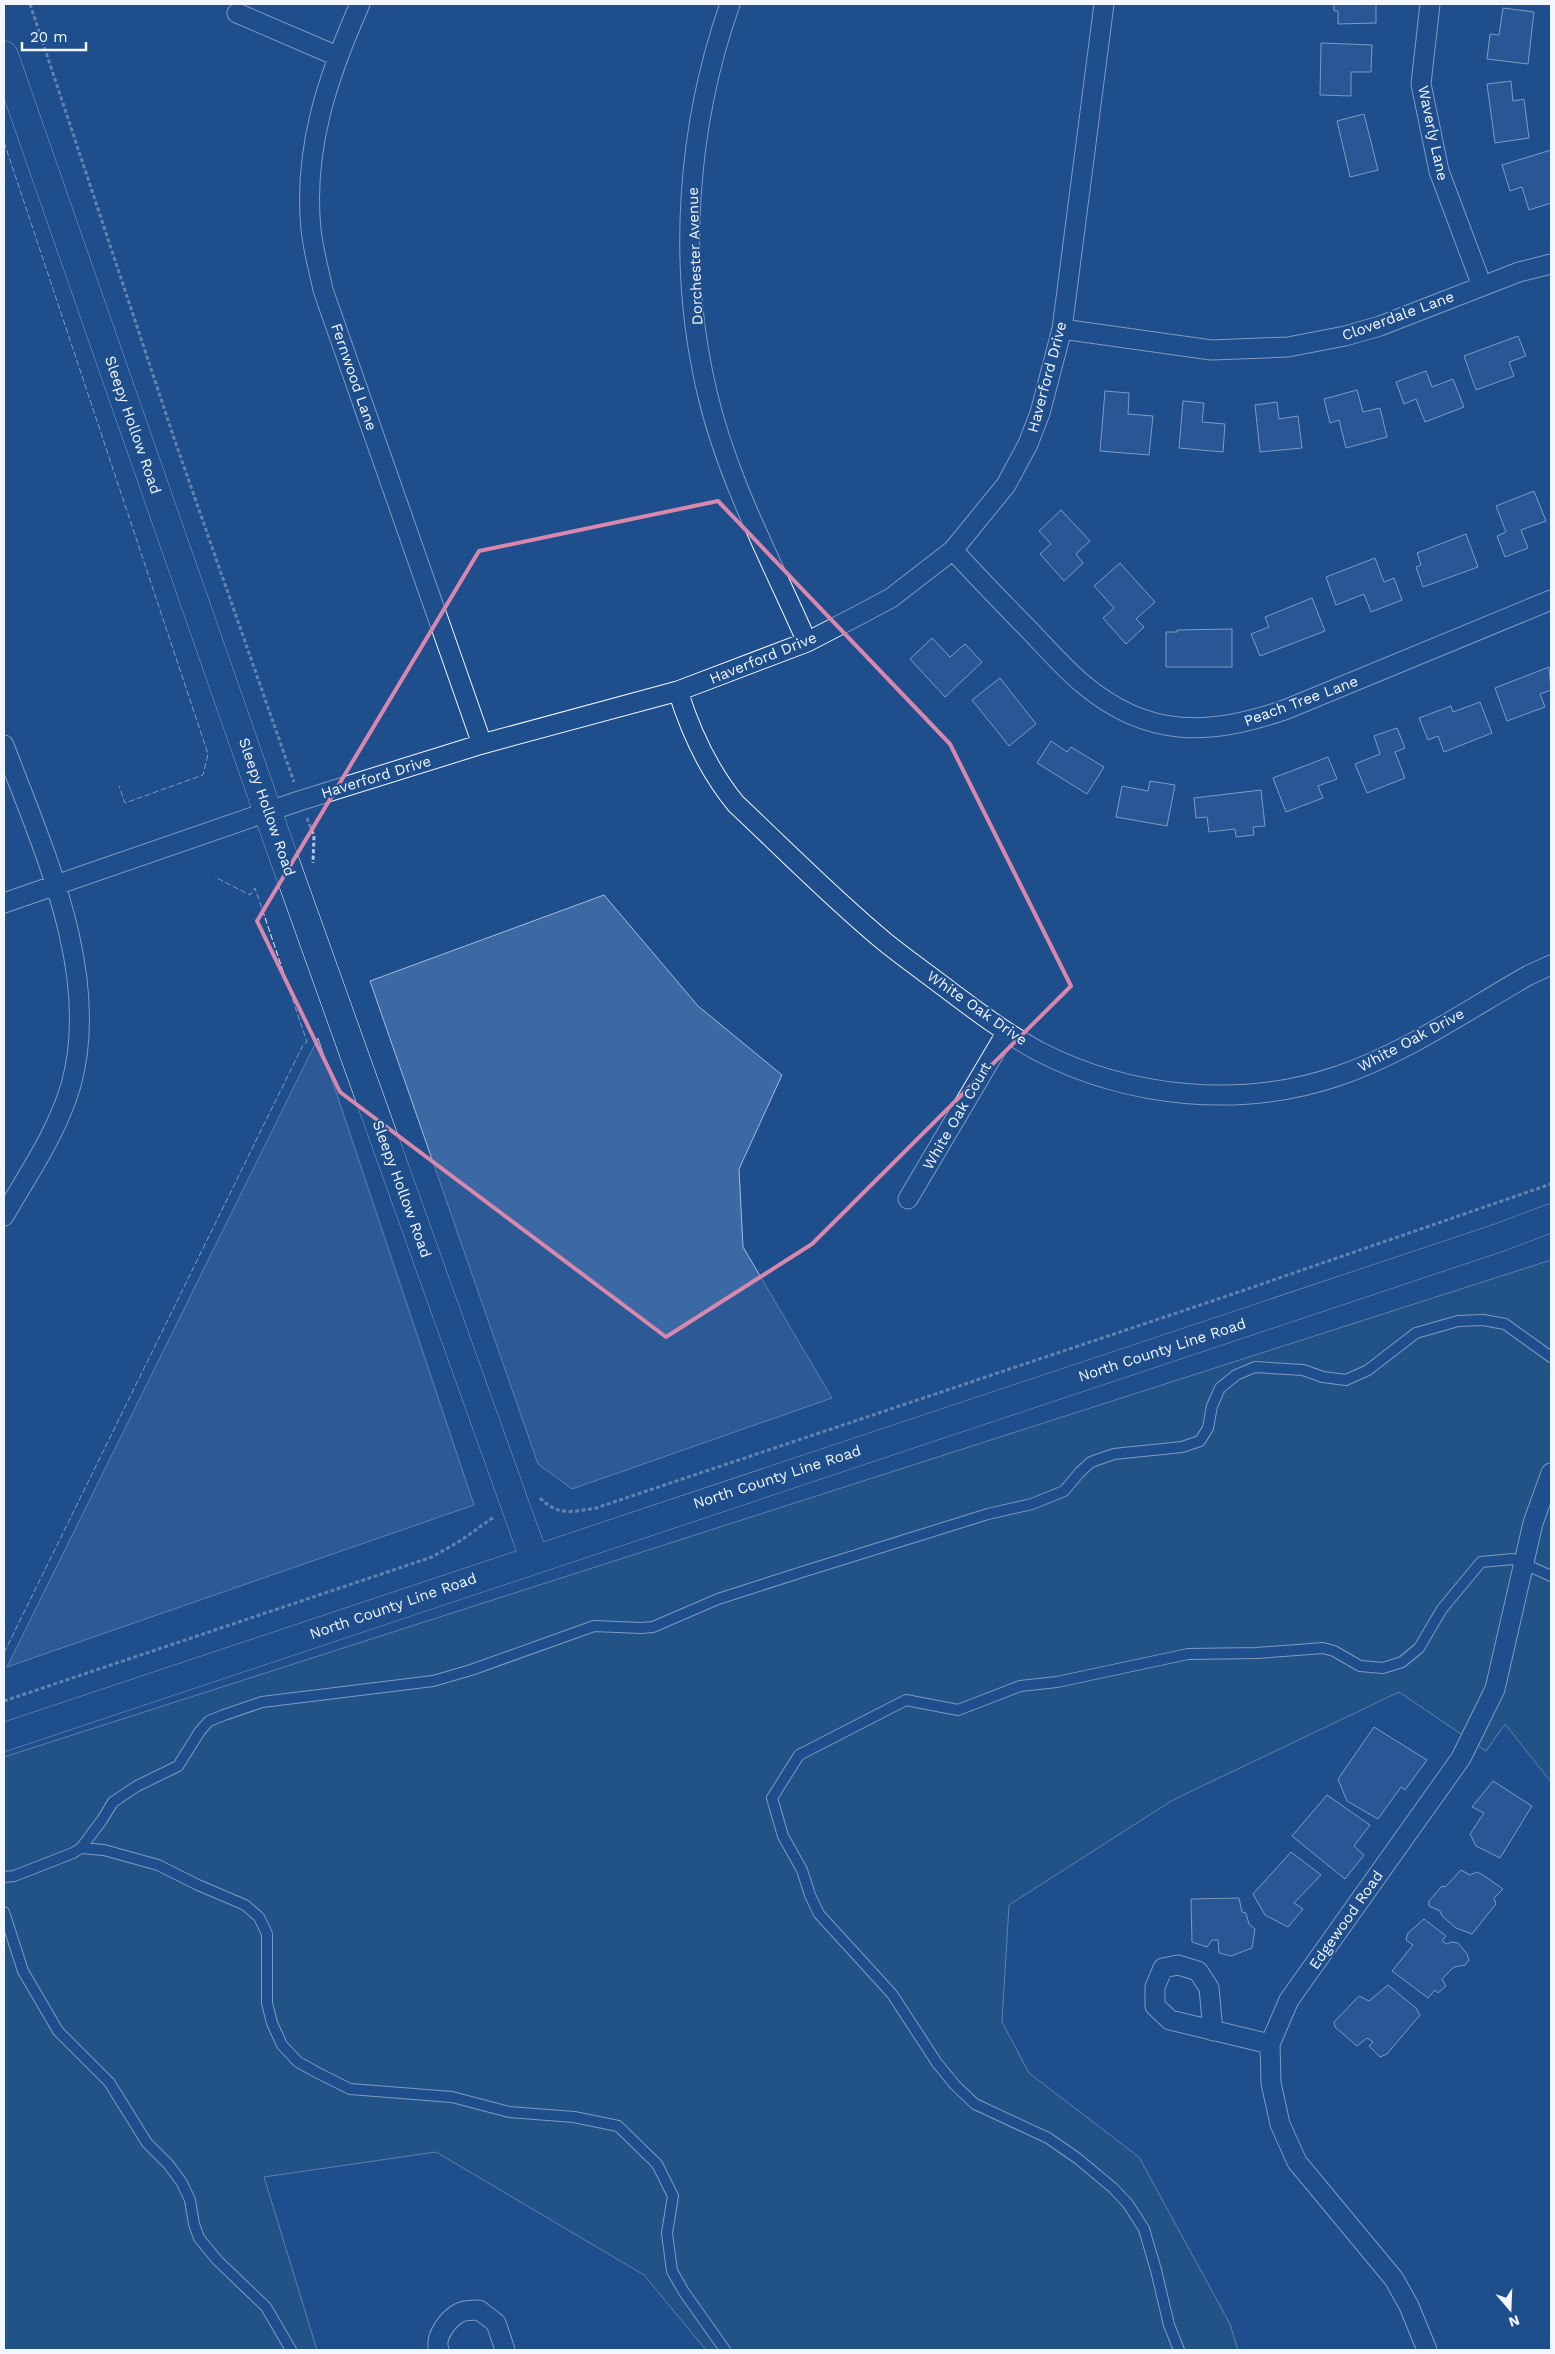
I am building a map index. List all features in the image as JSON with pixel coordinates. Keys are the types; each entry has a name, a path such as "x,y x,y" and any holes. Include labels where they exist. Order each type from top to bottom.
{"street":[{"name":"Fernwood Lane","path":"360,4 337,56 318,117 311,155 311,230 323,290 482,744"},
{"name":"Dorchester Avenue","path":"730,4 717,39 693,156 690,214 693,297 707,392 724,448 751,518 807,642"},
{"name":"Haverford Drive","path":"4,903 300,801 482,744 678,691 807,642 891,598 953,550 1006,485 1028,444 1040,414 1062,328 1104,4"},
{"name":"Waverly Lane","path":"1430,4 1421,84 1439,171 1482,286"},
{"path":"237,13 337,56"},
{"name":"Sleepy Hollow Road","path":"4,55 268,812 534,1558"},
{"name":"Cloverdale Lane","path":"1062,328 1211,350 1288,347 1363,331 1520,272 1551,264"},
{"name":"Peach Tree Lane","path":"953,550 1063,665 1089,689 1120,709 1142,719 1180,728 1202,729 1251,722 1287,709 1551,600"},
{"name":"White Oak Drive","path":"678,691 688,723 706,762 736,804 885,942 1006,1033 1040,1052 1114,1081 1190,1094 1265,1092 1302,1086 1337,1077 1376,1062 1529,975 1551,965"},
{"path":"4,744 56,885 76,971 78,1011 77,1058 71,1086 55,1128 4,1216"},
{"name":"White Oak Court","path":"908,1199 1006,1033"},
{"name":"North County Line Road","path":"4,1737 534,1558 1498,1238 1551,1218"},
{"name":"Edgewood Road","path":"1427,2350 1409,2306 1394,2279 1297,2162 1280,2124 1271,2083 1270,2044 1289,2000 1461,1758 1495,1689 1533,1523 1551,1473"},
{"path":"1213,2031 1270,2044"},
{"path":"439,2350 438,2346 443,2327 460,2312 479,2310 496,2322 505,2350"}],"lane":[{"path":"4,1877 14,1876 73,1853 81,1848 102,1820 112,1802 137,1786 178,1766 191,1744 209,1721 262,1702 433,1681 471,1670 594,1626 653,1627 718,1599 988,1514 1032,1504 1064,1491 1091,1462 1114,1454 1182,1447 1200,1441 1208,1428 1212,1406 1220,1388 1236,1375 1255,1367 1303,1370 1323,1378 1346,1380 1368,1370 1416,1333 1458,1321 1483,1320 1505,1324 1551,1357"},
{"path":"1179,2350 1169,2325 1161,2287 1144,2229 1128,2204 1113,2188 1055,2143 976,2104 955,2085 937,2063 892,1994 837,1931 819,1914 810,1895 802,1870 783,1836 772,1798 799,1755 906,1700 958,1710 1020,1686 1057,1682 1188,1654 1257,1653 1323,1648 1334,1650 1360,1666 1383,1668 1402,1662 1419,1648 1442,1609 1481,1562 1513,1559 1551,1576"},
{"path":"81,1848 104,1850 158,1866 245,1905 259,1917 267,1934 267,2003 272,2022 282,2045 298,2062 318,2073 350,2089 452,2097 509,2112 574,2117 618,2126 657,2164 673,2196 667,2233 672,2270 684,2292 724,2350"},
{"path":"4,1912 23,1971 58,2031 109,2082 147,2143 178,2177 190,2200 194,2224 199,2238 217,2260 266,2307 291,2350"}],"path":[{"path":"30,4 175,441 289,763 300,801 314,836 313,864"},
{"path":"4,1701 432,1556 460,1541 530,1489 549,1507 569,1512 596,1508 1221,1298 1551,1184"}],"highlighted area":[{"path":"718,501 950,744 1071,986 812,1244 666,1337 340,1092 257,921 479,551"}],"shaded area":[{"path":"604,895 698,1006 782,1075 739,1169 743,1247 832,1398 572,1489 538,1464 370,981"},
{"path":"318,1038 474,1505 7,1667"},
{"path":"1551,1260 1551,1782 1505,1724 1486,1751 1399,1692 1173,1800 1009,1905 1002,2022 1029,2073 1139,2157 1230,2324 1238,2350 706,2350 644,2275 436,2152 264,2177 317,2350 4,2350 4,1757"}],"building":[{"path":"1334,4 1376,4 1376,23 1338,24 1338,11 1334,11"},
{"path":"1503,8 1534,12 1528,64 1487,59 1490,34 1499,35"},
{"path":"1321,43 1372,45 1371,72 1351,72 1351,96 1320,95"},
{"path":"1511,81 1513,101 1524,99 1529,138 1495,143 1487,84"},
{"path":"1364,114 1378,170 1350,177 1337,121"},
{"path":"1551,150 1551,203 1529,210 1522,187 1510,191 1502,165"},
{"path":"1518,336 1526,356 1509,362 1514,376 1476,390 1464,356"},
{"path":"1426,371 1432,387 1453,379 1464,407 1425,422 1416,399 1404,404 1396,382"},
{"path":"1357,390 1363,412 1380,408 1387,437 1346,448 1339,420 1330,423 1324,399"},
{"path":"1105,391 1129,393 1128,414 1153,416 1149,455 1100,451"},
{"path":"1183,401 1204,403 1202,422 1225,424 1223,452 1179,448"},
{"path":"1277,402 1279,419 1298,416 1302,448 1260,452 1255,405"},
{"path":"1534,491 1546,521 1521,530 1528,548 1505,557 1497,536 1506,532 1496,506"},
{"path":"1061,510 1090,541 1076,554 1083,563 1064,581 1040,554 1051,544 1039,531"},
{"path":"1466,534 1478,567 1423,587 1416,567 1421,565 1417,553"},
{"path":"1375,558 1384,582 1394,578 1402,600 1371,612 1364,594 1336,605 1326,577"},
{"path":"1120,563 1155,602 1136,619 1144,627 1126,644 1103,618 1114,608 1094,586"},
{"path":"1312,598 1325,631 1260,656 1251,634 1269,627 1265,617"},
{"path":"1232,629 1232,667 1166,667 1166,632"},
{"path":"932,638 950,657 965,644 982,662 945,697 910,659"},
{"path":"1549,667 1551,690 1540,694 1545,707 1507,721 1495,688"},
{"path":"1000,678 1036,724 1009,746 972,700"},
{"path":"1480,702 1492,733 1444,752 1438,736 1428,740 1419,718 1451,706 1453,712"},
{"path":"1397,728 1405,748 1395,752 1405,778 1367,793 1355,764 1380,754 1374,736"},
{"path":"1051,741 1067,752 1071,747 1104,767 1087,794 1037,763"},
{"path":"1328,757 1337,779 1318,786 1323,798 1286,812 1273,778"},
{"path":"1150,781 1175,785 1167,826 1116,817 1122,786 1148,791"},
{"path":"1261,790 1265,826 1253,827 1254,835 1236,837 1235,829 1209,832 1207,817 1196,818 1194,798"},
{"path":"1374,1727 1427,1760 1405,1790 1401,1787 1378,1819 1347,1801 1338,1779"},
{"path":"1493,1781 1532,1806 1500,1858 1476,1846 1470,1834 1484,1813 1472,1807"},
{"path":"1327,1795 1370,1825 1354,1846 1364,1855 1345,1879 1292,1836"},
{"path":"1291,1852 1321,1875 1294,1903 1303,1909 1288,1927 1265,1915 1253,1894"},
{"path":"1461,1870 1470,1875 1477,1872 1503,1889 1494,1898 1496,1904 1472,1934 1456,1928 1442,1916 1440,1911 1429,1906 1429,1901 1442,1886 1445,1887"},
{"path":"1239,1898 1242,1912 1246,1913 1249,1924 1255,1929 1252,1948 1231,1956 1219,1953 1218,1940 1212,1940 1207,1947 1192,1942 1191,1899"},
{"path":"1424,1919 1446,1936 1442,1941 1447,1944 1451,1942 1458,1943 1467,1954 1469,1960 1465,1965 1454,1967 1442,1979 1446,1986 1438,1993 1435,1990 1428,1998 1392,1971 1413,1945 1406,1940 1408,1933"},
{"path":"1388,1985 1416,2008 1420,2015 1387,2054 1380,2057 1369,2046 1373,2042 1367,2038 1357,2046 1335,2027 1334,2022 1359,1996 1369,2001"}],"fence":[{"path":"4,142 208,754 203,775 125,803 119,786"},
{"path":"4,1653 303,1045 307,1042 255,888 250,895 215,877"}]}
